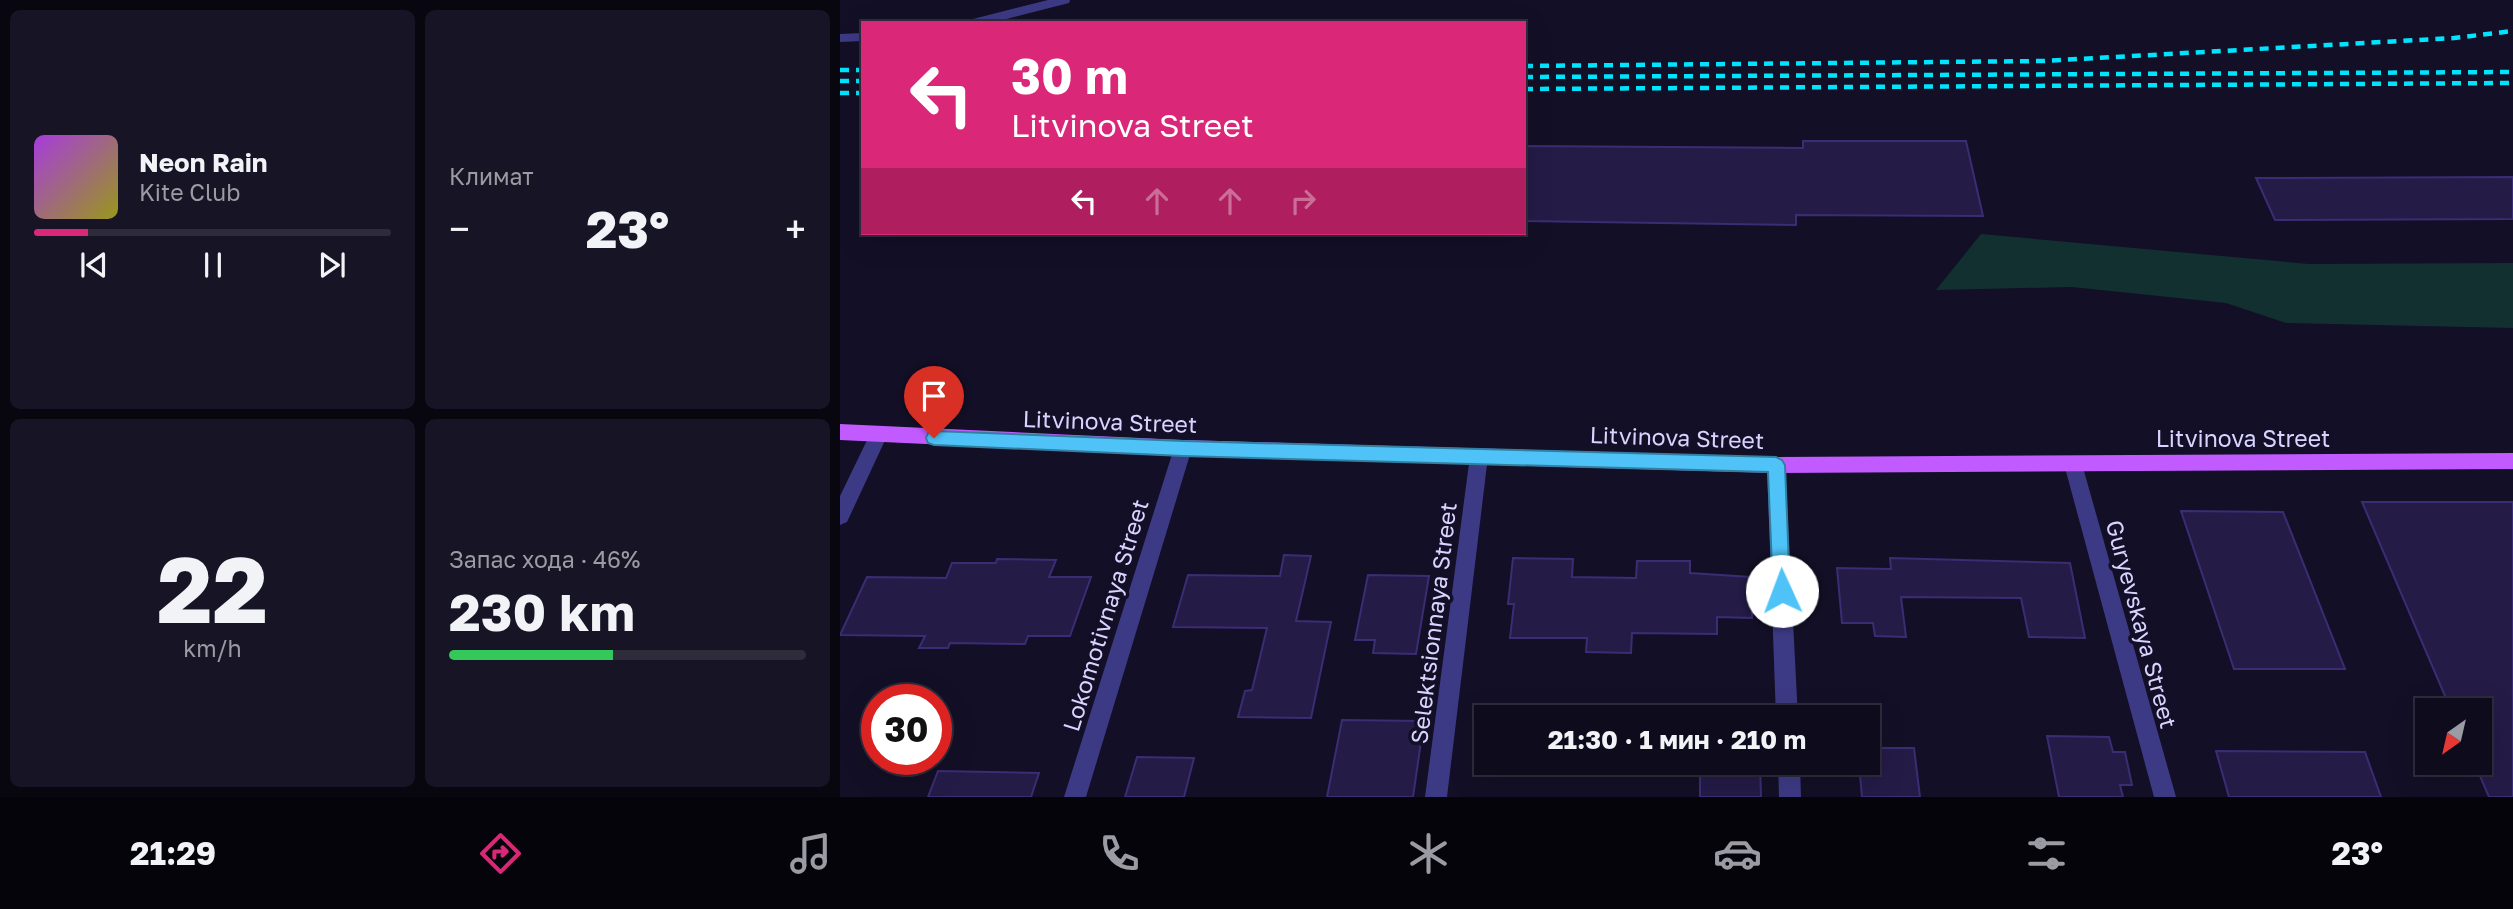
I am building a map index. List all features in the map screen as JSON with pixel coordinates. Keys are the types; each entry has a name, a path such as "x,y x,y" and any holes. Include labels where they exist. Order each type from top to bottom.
{"main road":[{"name":"Litvinova Street","path":"840,432 878,436 1183,448 1776,465 2513,461"}],"street":[{"path":"982,21 1064,0"},
{"path":"840,38 861,37"},
{"path":"840,516 878,436"},
{"name":"Lokomotivnaya Street","path":"1075,797 1183,448"},
{"name":"Selektsionnaya Street","path":"1436,797 1479,456"},
{"name":"Guryevskaya Street","path":"2073,464 2165,797"},
{"path":"1776,465 1786,705"},
{"path":"1789,775 1790,797"}],"green space":[{"path":"1981,234 2309,264 2513,263 2513,328 2286,323 2226,303 2072,287 1936,290"}],"building":[{"path":"1803,141 1966,141 1983,216 1796,215 1796,225 1526,221 1526,146 1803,148"},
{"path":"2513,177 2513,219 2275,220 2256,178"},
{"path":"2362,502 2513,502 2513,797 2489,797 2480,776 2492,775 2492,698 2446,698"},
{"path":"2181,511 2283,512 2345,669 2234,669"},
{"path":"1284,555 1311,556 1296,621 1331,622 1311,718 1238,717 1245,691 1252,690 1267,628 1173,627 1188,575 1280,576"},
{"path":"1513,558 1573,559 1572,577 1636,578 1637,561 1690,561 1690,573 1751,577 1752,618 1717,617 1717,634 1632,633 1631,653 1586,652 1587,638 1510,638 1514,604 1508,604"},
{"path":"1890,558 2070,563 2085,638 2029,637 2021,598 1901,597 1906,637 1875,636 1873,623 1842,623 1837,568 1891,569"},
{"path":"997,559 1056,560 1049,577 1091,577 1070,636 1028,636 1025,644 950,643 948,648 919,648 925,636 840,635 867,577 946,578 952,563 996,563"},
{"path":"1368,575 1429,576 1416,654 1373,653 1375,640 1355,640"},
{"path":"1342,720 1424,721 1413,797 1327,797"},
{"path":"2047,736 2109,737 2113,752 2125,752 2132,785 2120,785 2123,797 2059,797"},
{"path":"1880,748 1914,748 1920,797 1862,797 1860,775 1880,775"},
{"path":"2216,751 2365,752 2381,797 2229,797"},
{"path":"1137,757 1194,758 1184,797 1125,797"},
{"path":"952,771 1039,773 1031,797 928,797 936,775 952,775"},
{"path":"1700,775 1760,775 1761,797 1700,797"}],"railway":[{"path":"1526,66 2043,61 2454,38 2513,31"},
{"path":"840,70 861,70"},
{"path":"1526,77 2513,72"},
{"path":"840,81 861,81"},
{"path":"1526,89 2513,83"},
{"path":"840,93 861,93"}],"route":[{"path":"934,438 1776,465 1782,591"}]}
